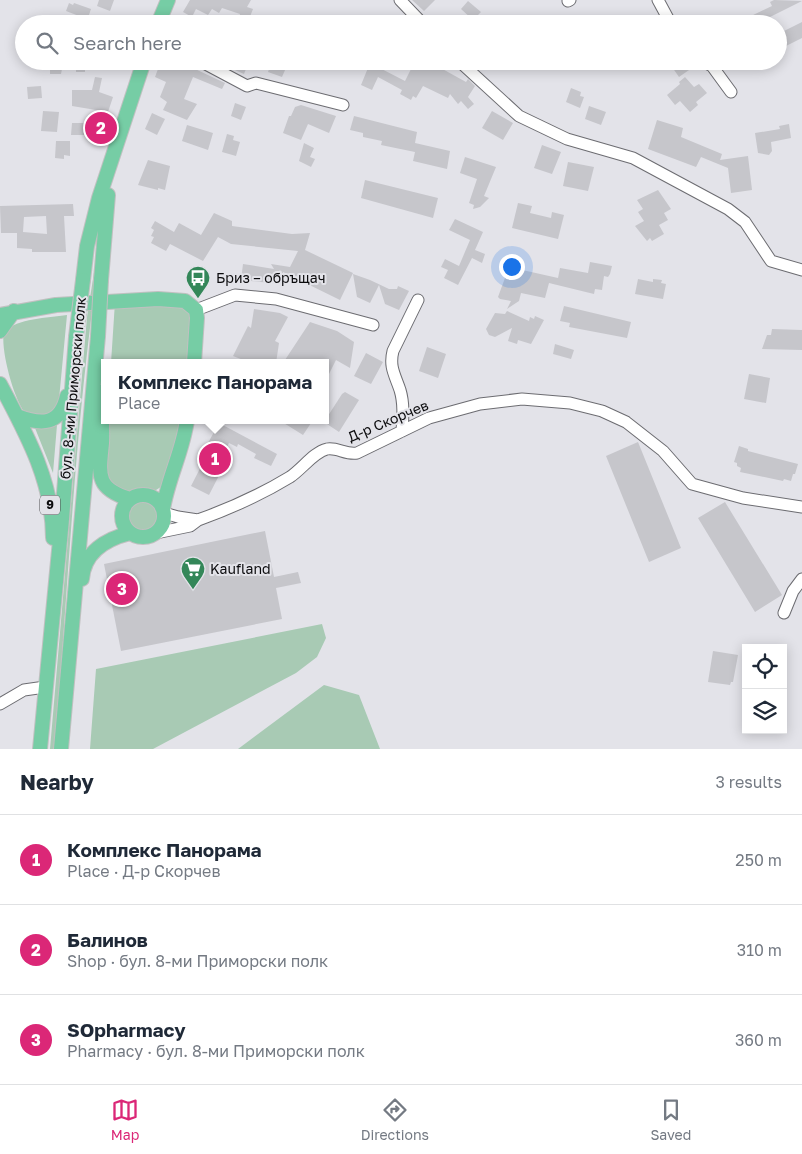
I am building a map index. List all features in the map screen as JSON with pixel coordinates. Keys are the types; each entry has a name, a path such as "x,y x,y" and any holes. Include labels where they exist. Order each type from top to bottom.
{"main road":[{"path":"162,15 168,0"},
{"name":"бул. 8-ми Приморски полк","path":"40,749 62,519 73,366 83,280 92,227 141,70"},
{"name":"бул. 8-ми Приморски полк","path":"61,749 97,351 107,202 115,150"},
{"path":"0,315 14,311 56,306 158,299 185,301 196,310 198,327 194,359"},
{"path":"0,331 14,311"},
{"path":"97,351 101,393 101,476 108,490 114,495 130,499 158,490 172,472 181,454 186,424"},
{"path":"17,416 33,422 43,422 58,417 65,404 73,366"},
{"name":"9","path":"0,384 35,455 48,492 53,517 53,601"},
{"path":"65,694 80,616 82,575 88,559 101,544 130,533 143,537 156,533 164,522 164,511 172,472"},
{"path":"147,495 157,500 164,511"},
{"path":"130,499 123,510 122,518 130,533"}],"street":[{"path":"400,0 414,15"},
{"path":"658,0 666,15"},
{"path":"217,70 247,86 256,83 343,105"},
{"path":"469,70 519,116 567,139 633,158 728,209 745,222 771,261 802,270"},
{"path":"715,70 731,92"},
{"path":"196,310 235,295 276,299 373,325"},
{"path":"402,431 400,390 392,374 391,360 418,300"},
{"name":"Д-р Скорчев","path":"156,533 190,526 198,520 261,492 290,476 321,451 328,448 348,455 357,453 429,418 480,404 522,398 570,403 602,411 626,422 663,451 692,484 743,498 802,507"},
{"path":"164,511 178,517 198,520"},
{"path":"784,613 793,591 802,579"},
{"path":"0,704 24,690 45,687"}],"green space":[{"path":"96,260 99,261 78,443 55,749 50,749 87,317"},
{"path":"115,302 190,304 194,359 111,359"},
{"path":"67,315 58,410 52,415 26,414 17,398 9,374 4,350 4,332 10,327 25,321"},
{"path":"105,424 186,424 164,485 148,495 158,501 163,509 164,518 162,526 156,533 148,536 138,536 127,530 122,514 130,499 108,490"},
{"path":"57,425 53,473 35,428"},
{"path":"322,624 326,638 317,657 296,673 153,749 90,749 96,669"},
{"path":"324,685 359,695 380,749 238,749"}],"building":[{"path":"99,0 114,0 110,11 97,6"},
{"path":"190,0 251,0 247,7 253,9 251,15 240,15 222,8 219,13 212,9 208,15 196,9 193,15 183,12"},
{"path":"412,0 435,0 424,11"},
{"path":"774,0 802,1 774,15 753,15 772,6 770,2"},
{"path":"468,1 481,12 478,15 468,15 461,9"},
{"path":"69,3 91,9 89,15 76,15 66,11"},
{"path":"802,22 802,38 787,46 787,30"},
{"path":"50,70 62,70 61,74 50,74"},
{"path":"76,70 85,70 85,72 76,72"},
{"path":"158,70 197,70 225,83 222,89 193,77 184,99 197,104 187,120 163,110 167,102 160,97 166,82 155,77"},
{"path":"235,70 246,70 244,74"},
{"path":"269,70 285,70 282,77 268,72"},
{"path":"367,70 384,70 405,81 410,70 444,70 466,82 468,79 475,86 468,97 474,104 468,109 461,101 458,104 450,94 448,98 423,86 416,98 413,96 411,100 400,94 402,90 378,77 372,90 361,85"},
{"path":"674,70 689,70 679,77"},
{"path":"95,77 102,78 99,92 113,97 108,112 72,106 72,90 92,90"},
{"path":"685,77 694,87 699,84 707,93 696,102 698,105 690,112 680,101 675,105 667,95"},
{"path":"41,86 42,98 28,99 27,87"},
{"path":"571,88 581,92 580,96 584,97 580,108 566,102"},
{"path":"235,103 246,107 241,120 231,116"},
{"path":"301,105 336,116 329,133 308,124 301,140 283,133 289,116 291,116 295,107"},
{"path":"589,106 606,112 601,125 585,119"},
{"path":"43,111 59,112 57,132 41,131"},
{"path":"492,111 513,123 503,140 482,128"},
{"path":"152,113 165,119 157,135 145,129"},
{"path":"354,116 417,132 415,143 450,151 447,169 413,161 415,152 381,145 382,141 363,137 363,133 350,130"},
{"path":"657,120 683,128 681,137 722,154 720,160 748,156 752,190 731,193 728,168 701,157 696,167 648,149"},
{"path":"72,123 96,123 95,135 71,135"},
{"path":"789,124 791,138 771,142 772,151 769,155 758,153 755,133 780,129 779,126"},
{"path":"187,125 213,133 208,150 182,141"},
{"path":"227,134 234,136 233,140 240,142 236,156 222,152"},
{"path":"56,141 70,141 70,156 64,155 64,159 55,158"},
{"path":"304,143 314,148 310,157 315,159 311,167 299,161"},
{"path":"542,145 561,152 552,174 534,168"},
{"path":"465,157 496,167 484,196 489,198 480,207 473,209 474,205 469,203 477,179 460,173"},
{"path":"148,160 170,166 165,190 138,185"},
{"path":"568,162 594,167 588,191 563,186"},
{"path":"365,180 438,198 433,218 361,198"},
{"path":"658,190 671,209 664,213 668,220 659,225 664,234 652,241 650,238 647,241 635,226 644,221 638,212 643,209 637,200"},
{"path":"518,203 532,206 530,213 551,218 552,212 564,215 558,239 512,228"},
{"path":"73,204 74,216 64,216 66,252 32,252 32,249 17,248 17,233 1,233 0,206","holes":["46,216 47,234 23,232 24,217"]},
{"path":"214,213 232,221 232,226 292,234 310,233 305,250 353,273 340,300 283,272 281,284 241,280 243,264 274,269 271,264 290,267 298,251 231,244 218,237 203,261 170,244 166,251 151,243 154,237 151,236 154,230 151,228 155,221 174,232 179,223 201,235"},
{"path":"455,219 483,232 475,250 485,254 482,263 472,258 458,285 444,278 448,270 441,267 445,259 459,266 470,240 449,230"},
{"path":"590,262 612,266 608,277 604,276 602,290 595,289 594,294 549,283 545,298 521,293 519,301 507,309 511,301 498,297 509,267 558,278 560,268 588,273"},
{"path":"353,274 389,289 397,289 398,286 409,291 399,310 385,304 379,285 370,303 357,297"},
{"path":"638,279 653,282 653,279 662,280 661,283 666,284 663,299 635,294"},
{"path":"564,306 631,322 627,338 569,327 570,323 560,321"},
{"path":"254,309 280,313 288,317 275,341 279,343 277,359 241,359 233,356 248,326 251,328"},
{"path":"507,311 529,321 530,317 534,319 535,316 544,320 531,344 518,340 517,344 508,341 512,328 495,337 489,335 486,329 495,313 505,314"},
{"path":"310,322 337,331 354,342 350,368 336,360 329,374 329,359 286,359"},
{"path":"772,329 802,330 802,350 762,349 767,335 771,335"},
{"path":"555,344 574,350 571,359 553,354"},
{"path":"427,347 446,354 438,378 419,371"},
{"path":"366,353 383,362 371,384 354,376"},
{"path":"749,374 770,378 766,403 744,399"},
{"path":"345,392 359,400 339,432 327,424 329,424 329,414"},
{"path":"218,424 221,424 277,454 271,466 254,458 256,454 238,444 237,447 229,443 222,458 227,460 209,495 191,486 212,445 208,443"},
{"path":"285,424 310,424 303,435"},
{"path":"638,442 681,548 649,562 606,456"},
{"path":"739,446 748,449 748,451 798,464 791,481 740,472 741,468 734,462"},
{"path":"725,502 782,595 755,612 698,518"},
{"name":"Kaufland","path":"265,531 274,577 298,572 301,583 276,588 282,619 121,651 104,564"},
{"path":"713,651 738,655 733,682 730,685 708,682"}],"place":[{"name":"Балинов","path":"101,128"},
{"name":"Бриз – обръщач","path":"198,299"},
{"name":"Комплекс Панорама","path":"215,459"},
{"name":"SOpharmacy","path":"122,589"},
{"name":"Kaufland","path":"193,590"}]}
